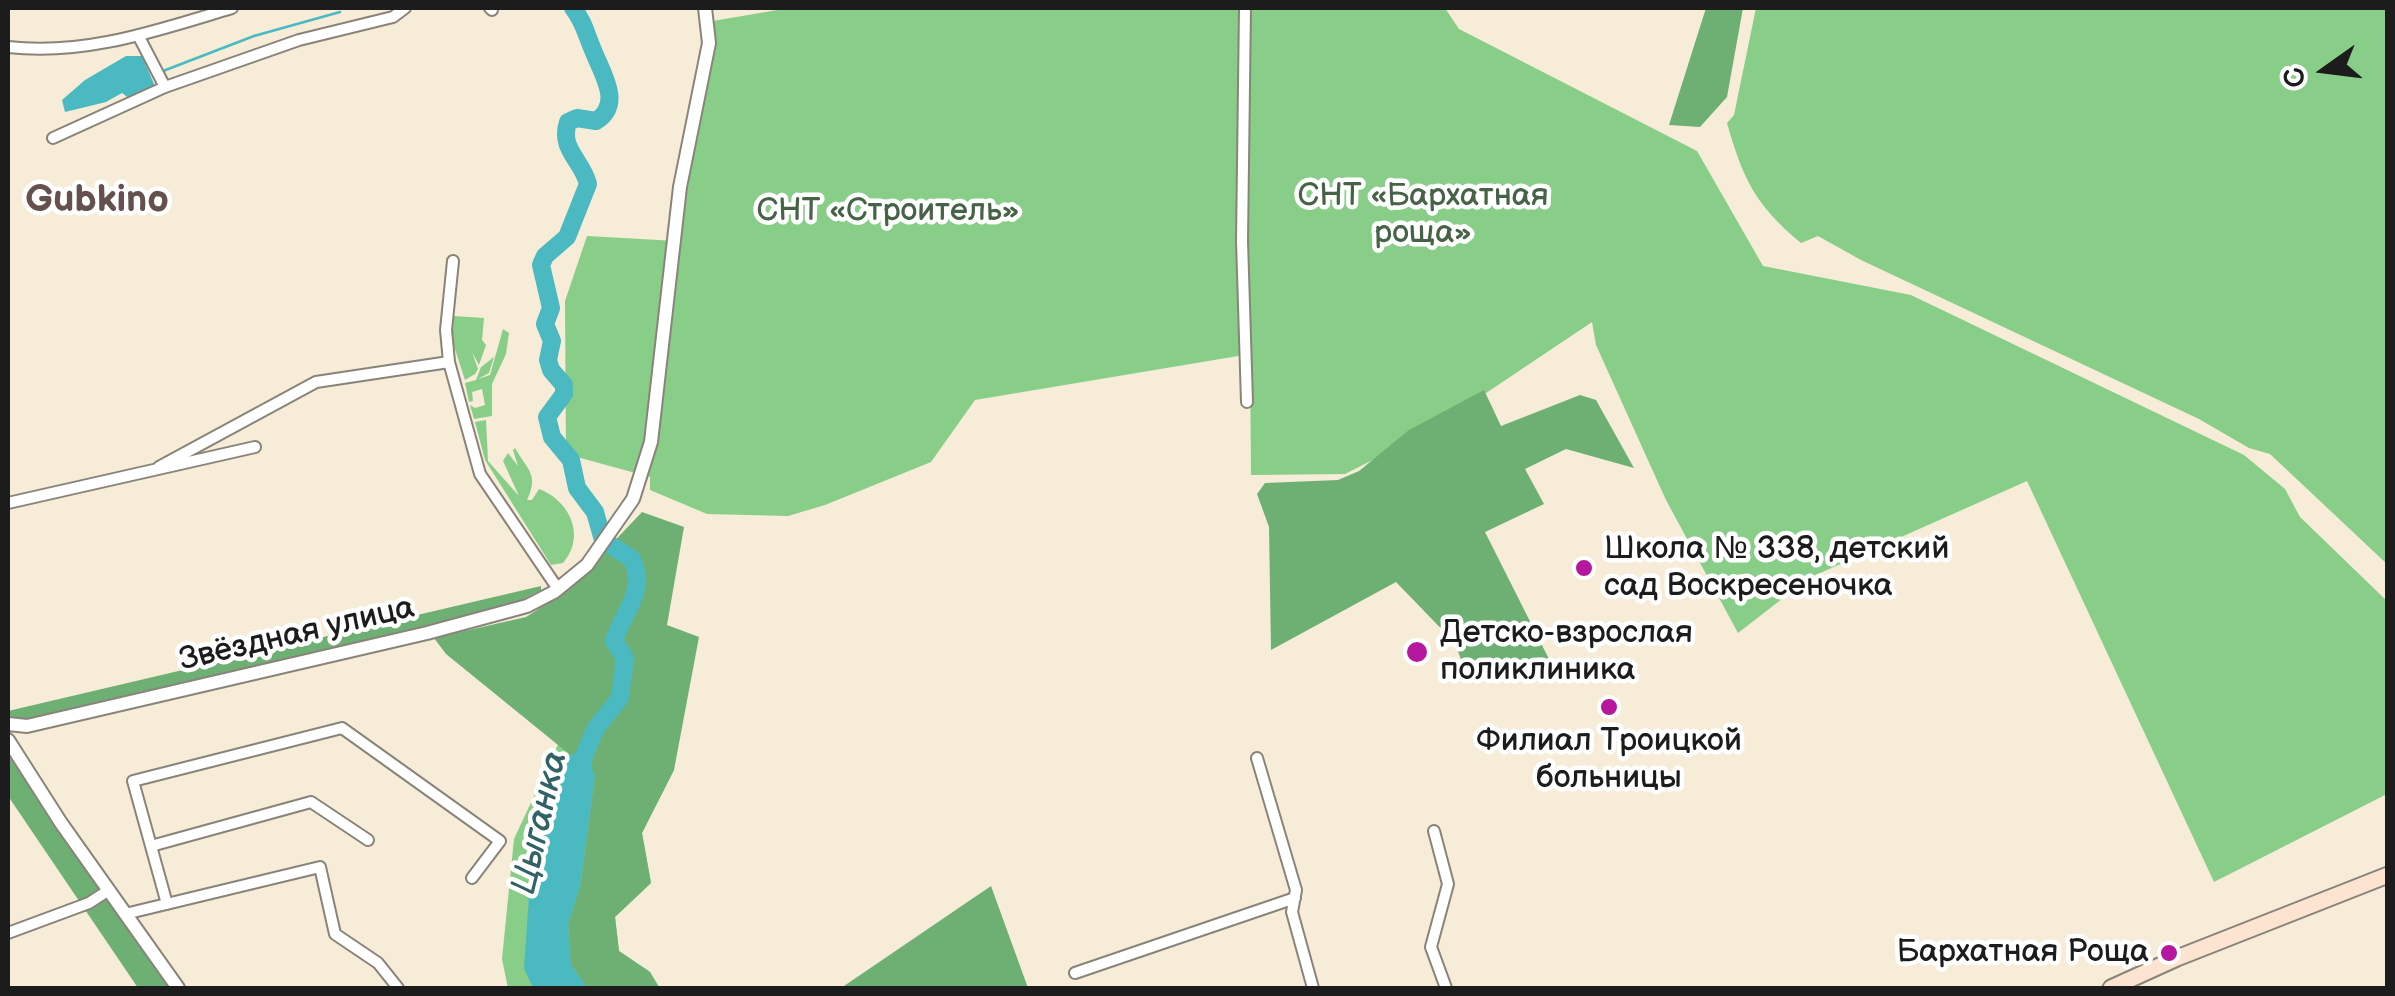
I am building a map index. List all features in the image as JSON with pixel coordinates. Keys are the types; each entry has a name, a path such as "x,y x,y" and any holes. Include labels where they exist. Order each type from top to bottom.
{"main road":[{"path":"2111,988 2388,875"}],"street":[{"path":"8,47 62,50 138,35 232,8"},
{"path":"53,138 165,87 300,40 394,17 405,8"},
{"name":"Звёздная улица","path":"8,724 27,726 527,606 558,589 587,565 633,499 651,442 680,187 709,43 706,8"},
{"path":"1244,8 1242,241 1247,402"},
{"path":"138,35 165,87"},
{"path":"453,262 446,330 448,362 480,474 558,589"},
{"path":"159,467 316,382 448,362"},
{"path":"8,503 255,446"},
{"path":"27,726 12,751 178,988"},
{"path":"167,904 132,781 342,728 500,841 472,878"},
{"path":"1257,758 1296,890 1292,912 1313,988"},
{"path":"151,846 311,802 368,840"},
{"path":"1434,831 1448,884 1431,947 1446,988"},
{"path":"125,914 320,867 335,934 378,963 398,988"},
{"path":"8,933 89,903 108,890"},
{"path":"1075,973 1295,898"}],"green space":[{"path":"789,8 1445,8 1459,29 1697,151 1763,266 1911,295 2244,455 2285,489 2300,517 2387,601 2387,794 2214,882 2027,481 1809,578 1738,633 1666,500 1596,345 1592,322 1428,432 1345,474 1251,475 1250,354 975,400 931,462 788,516 707,514 650,490 650,477 566,454 565,301 587,236 676,241 707,22"},
{"path":"1706,8 1743,8 1727,97 1700,127 1669,125"},
{"path":"1756,8 2387,8 2387,564 2270,454 2249,448 2199,419 1861,260 1818,236 1801,243 1785,229 1753,190 1727,123 1734,115"},
{"path":"454,316 484,318 482,340 486,345 479,365 472,352 478,369 465,380 452,340"},
{"path":"503,329 509,333 506,354 492,384 492,416 474,419 470,405 485,405 482,389 472,392 473,401 469,402 465,383 476,380 481,367 494,357 489,373 478,379 490,375"},
{"path":"1484,390 1501,426 1580,395 1596,400 1634,468 1566,449 1525,469 1544,504 1485,532 1553,667 1469,682 1455,643 1396,582 1271,650 1269,527 1257,494 1265,483 1338,480 1359,471 1409,430"},
{"path":"486,420 488,461 519,496 503,461 508,453 518,466 515,448 532,478 527,500 532,500 539,489 566,510 574,542 563,563 551,565 485,460 475,422"},
{"path":"642,512 684,527 667,625 699,637 674,770 642,833 651,883 615,917 619,951 650,972 659,988 587,988 571,965 568,924 580,887 595,775 446,654 434,638 526,617 568,590"},
{"path":"541,586 541,590 510,606 476,615 15,723 8,719 8,711"},
{"path":"568,723 674,770 642,833 651,883 615,917 619,951 650,972 660,988 508,988 502,959 514,839"},
{"path":"8,755 175,988 138,988 8,796"},
{"path":"991,886 1028,988 841,988"}],"water":[{"path":"126,56 142,56 155,86 131,100 122,93 106,102 65,112 62,100 85,80"},
{"path":"569,754 584,756 595,775 580,887 568,924 571,965 587,988 533,988 524,968 530,883"}],"waterway":[{"name":"Цыганка","path":"573,8 605,78 609,97 604,114 596,121 577,118 568,122 566,131 566,140 588,184 567,237 545,256 541,265 551,308 545,324 552,341 548,360 564,385 564,394 547,417 552,437 571,460 577,488 595,512 603,540 632,559 637,582 614,641 625,658 620,698 596,728 581,775"},
{"path":"163,71 254,36 340,12"}],"place":[{"name":"Школа № 338, детский сад Воскресеночка","path":"1584,568"},
{"name":"Детско-взрослая поликлиника","path":"1417,652"},
{"name":"Филиал Троицкой больницы","path":"1609,707"},
{"name":"Бархатная Роща","path":"2169,953"}],"district":[{"name":"Gubkino","path":"97,201"}],"park label":[{"name":"СНТ «Строитель»","path":"888,212"},
{"name":"СНТ «Бархатная роща»","path":"1423,216"}]}
